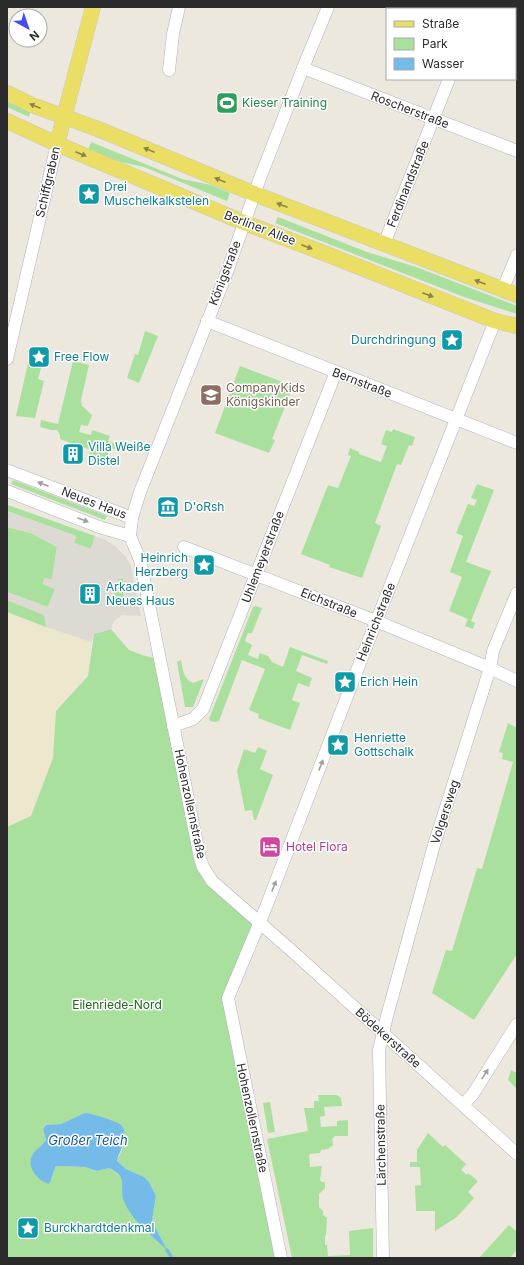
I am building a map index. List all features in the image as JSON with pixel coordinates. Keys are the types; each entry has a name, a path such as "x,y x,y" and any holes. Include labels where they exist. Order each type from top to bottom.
{"main road":[{"name":"Schiffgraben","path":"57,144 93,7"},
{"path":"7,93 32,105 98,129 255,194 517,295"},
{"name":"Berliner Allee","path":"7,121 57,144 245,223 495,321 517,326"}],"street":[{"path":"169,70 173,34 180,7"},
{"name":"Königstraße","path":"132,518 140,492 245,223 303,68 328,7"},
{"name":"Roscherstraße","path":"303,68 517,151"},
{"name":"Ferdinandstraße","path":"384,244 449,80"},
{"name":"Schiffgraben","path":"7,359 57,144"},
{"path":"502,290 517,255"},
{"name":"Bernstraße","path":"207,321 517,444"},
{"name":"Heinrichstraße","path":"259,922 495,321"},
{"name":"Uhlemeyerstraße","path":"173,726 193,719 203,709 336,372"},
{"name":"Neues Haus","path":"7,470 132,518 130,536 99,527 7,491"},
{"name":"Hohenzollernstraße","path":"130,536 140,560 203,867 212,881 259,922 228,998 281,1258"},
{"name":"Eichstraße","path":"184,546 376,621 490,668 517,681"},
{"name":"Volgersweg","path":"383,1033 434,845 490,668 493,651 517,594"},
{"name":"Bödekerstraße","path":"259,922 517,1154"},
{"path":"463,1106 473,1094 517,1024"},
{"name":"Lärchenstraße","path":"382,1258 379,1050 383,1033"}],"shaded area":[{"path":"7,511 76,536 74,543 91,549 95,536 106,540 115,546 126,557 131,566 141,616 122,615 114,621 111,629 94,634 91,642 46,627 44,615 7,600 7,592 48,607 55,589 43,584 44,578 52,579 57,547 31,533 7,527","holes":["123,578 126,591 123,592 126,605 120,607 114,597 118,579"]},
{"path":"7,596 92,627 88,676 56,711 53,758 31,816 7,827"}],"green space":[{"path":"7,99 31,110 29,117 7,107"},
{"path":"91,142 182,179 211,185 230,193 227,201 144,167 116,161 88,150"},
{"path":"278,217 367,252 416,267 517,306 517,314 464,297 275,223"},
{"path":"145,331 158,336 139,383 127,378 135,354 138,355"},
{"path":"40,350 45,354 38,379 44,381 35,418 16,416 29,359 32,354"},
{"path":"73,361 89,365 81,400 82,406 92,415 88,426 81,425 79,432 91,435 92,430 110,436 108,441 116,444 115,447 119,448 118,450 110,448 104,464 100,462 99,464 88,457 91,450 60,439 60,435 57,430 40,427 41,420 58,424"},
{"path":"240,366 296,387 294,393 291,392 272,439 275,440 269,453 215,433"},
{"path":"393,429 415,437 412,446 409,445 401,465 397,464 375,523 381,526 362,578 329,567 330,565 301,554 328,485 338,488 351,456 348,455 350,448 359,452 359,454 381,462 387,446 381,444 386,430 392,432"},
{"path":"13,480 107,516 105,520 11,484"},
{"path":"477,484 494,490 466,562 491,571 471,621 475,623 473,629 465,626 468,619 449,611 462,577 450,572 463,536 456,533 468,504 474,506 477,500 471,498"},
{"path":"8,505 95,536 91,549 74,543 76,536 7,511"},
{"path":"7,527 31,533 57,547 52,580 43,584 55,589 48,607 7,592"},
{"path":"123,578 126,592 123,593 126,605 120,607 114,598 118,579"},
{"path":"7,600 45,615 46,627 7,612"},
{"path":"255,606 262,608 252,633 248,633 245,641 252,645 248,655 258,659 260,653 268,656 272,662 283,667 290,647 328,661 327,664 302,655 296,671 312,678 309,687 298,683 292,700 300,703 290,730 258,718 259,714 249,710 265,669 242,660 219,721 210,721 209,719 253,607"},
{"name":"Eilenriede-Nord","path":"111,629 129,650 145,656 160,659 203,867 259,922 228,998 281,1258 7,1258 7,827 31,816 53,758 56,711 88,676 94,634","holes":["77,1117 123,1147 117,1161 126,1169 144,1177 149,1182 156,1196 152,1221 166,1249 147,1232 122,1194 123,1181 121,1177 113,1170 109,1168 97,1171 85,1167 56,1166 52,1172 52,1179 38,1149 46,1140 43,1129 46,1125 61,1124"]},
{"path":"181,660 187,679 193,683 204,679 193,707 185,707 177,662"},
{"path":"508,723 517,728 517,954 474,1020 432,993 446,950 452,951 477,868 482,869 513,762 502,759 503,753 499,752"},
{"path":"258,747 267,751 260,769 273,775 256,820 254,820 252,810 245,811 237,771 244,749 255,753"},
{"path":"511,1070 517,1073 517,1089 508,1080"},
{"path":"318,1095 337,1095 341,1098 342,1106 324,1107 325,1116 320,1117 321,1127 337,1126 337,1121 348,1120 348,1136 335,1136 332,1139 333,1145 328,1149 321,1150 320,1153 309,1154 310,1167 322,1166 320,1180 325,1182 325,1189 319,1194 319,1207 323,1211 323,1215 327,1218 325,1245 327,1245 328,1256 350,1255 349,1231 373,1228 373,1258 292,1258 267,1139 308,1131 304,1108 314,1108 314,1101 319,1101"},
{"path":"270,1102 275,1132 268,1133 263,1103"},
{"path":"428,1133 443,1147 445,1145 466,1164 461,1170 467,1175 468,1173 478,1181 468,1192 474,1198 457,1217 435,1231 435,1211 416,1211 415,1186 421,1185 420,1167 410,1167 410,1162 417,1162 417,1150"},
{"path":"509,1225 517,1232 517,1250 510,1258 479,1258"}],"water":[{"name":"Großer Teich","path":"85,1113 109,1119 118,1123 123,1128 123,1146 117,1161 126,1169 144,1177 149,1182 156,1196 152,1221 167,1250 143,1228 127,1208 122,1196 121,1179 119,1175 109,1168 97,1171 85,1167 56,1166 49,1184 41,1180 34,1172 31,1159 34,1152 46,1140 43,1129 46,1125 61,1124"}],"waterway":[{"path":"167,1250 172,1258"}],"place":[{"name":"Kieser Training","path":"227,103"},
{"name":"Drei Muschelkalkstelen","path":"89,194"},
{"name":"Durchdringung","path":"452,340"},
{"name":"Free Flow","path":"39,357"},
{"name":"CompanyKids Königskinder","path":"211,395"},
{"name":"Villa Weiße Distel","path":"73,454"},
{"name":"D'oRsh","path":"168,507"},
{"name":"Heinrich Herzberg","path":"204,565"},
{"name":"Arkaden Neues Haus","path":"90,594"},
{"name":"Erich Hein","path":"345,682"},
{"name":"Henriette Gottschalk","path":"338,745"},
{"name":"Hotel Flora","path":"270,847"},
{"name":"Burckhardtdenkmal","path":"28,1228"}]}
